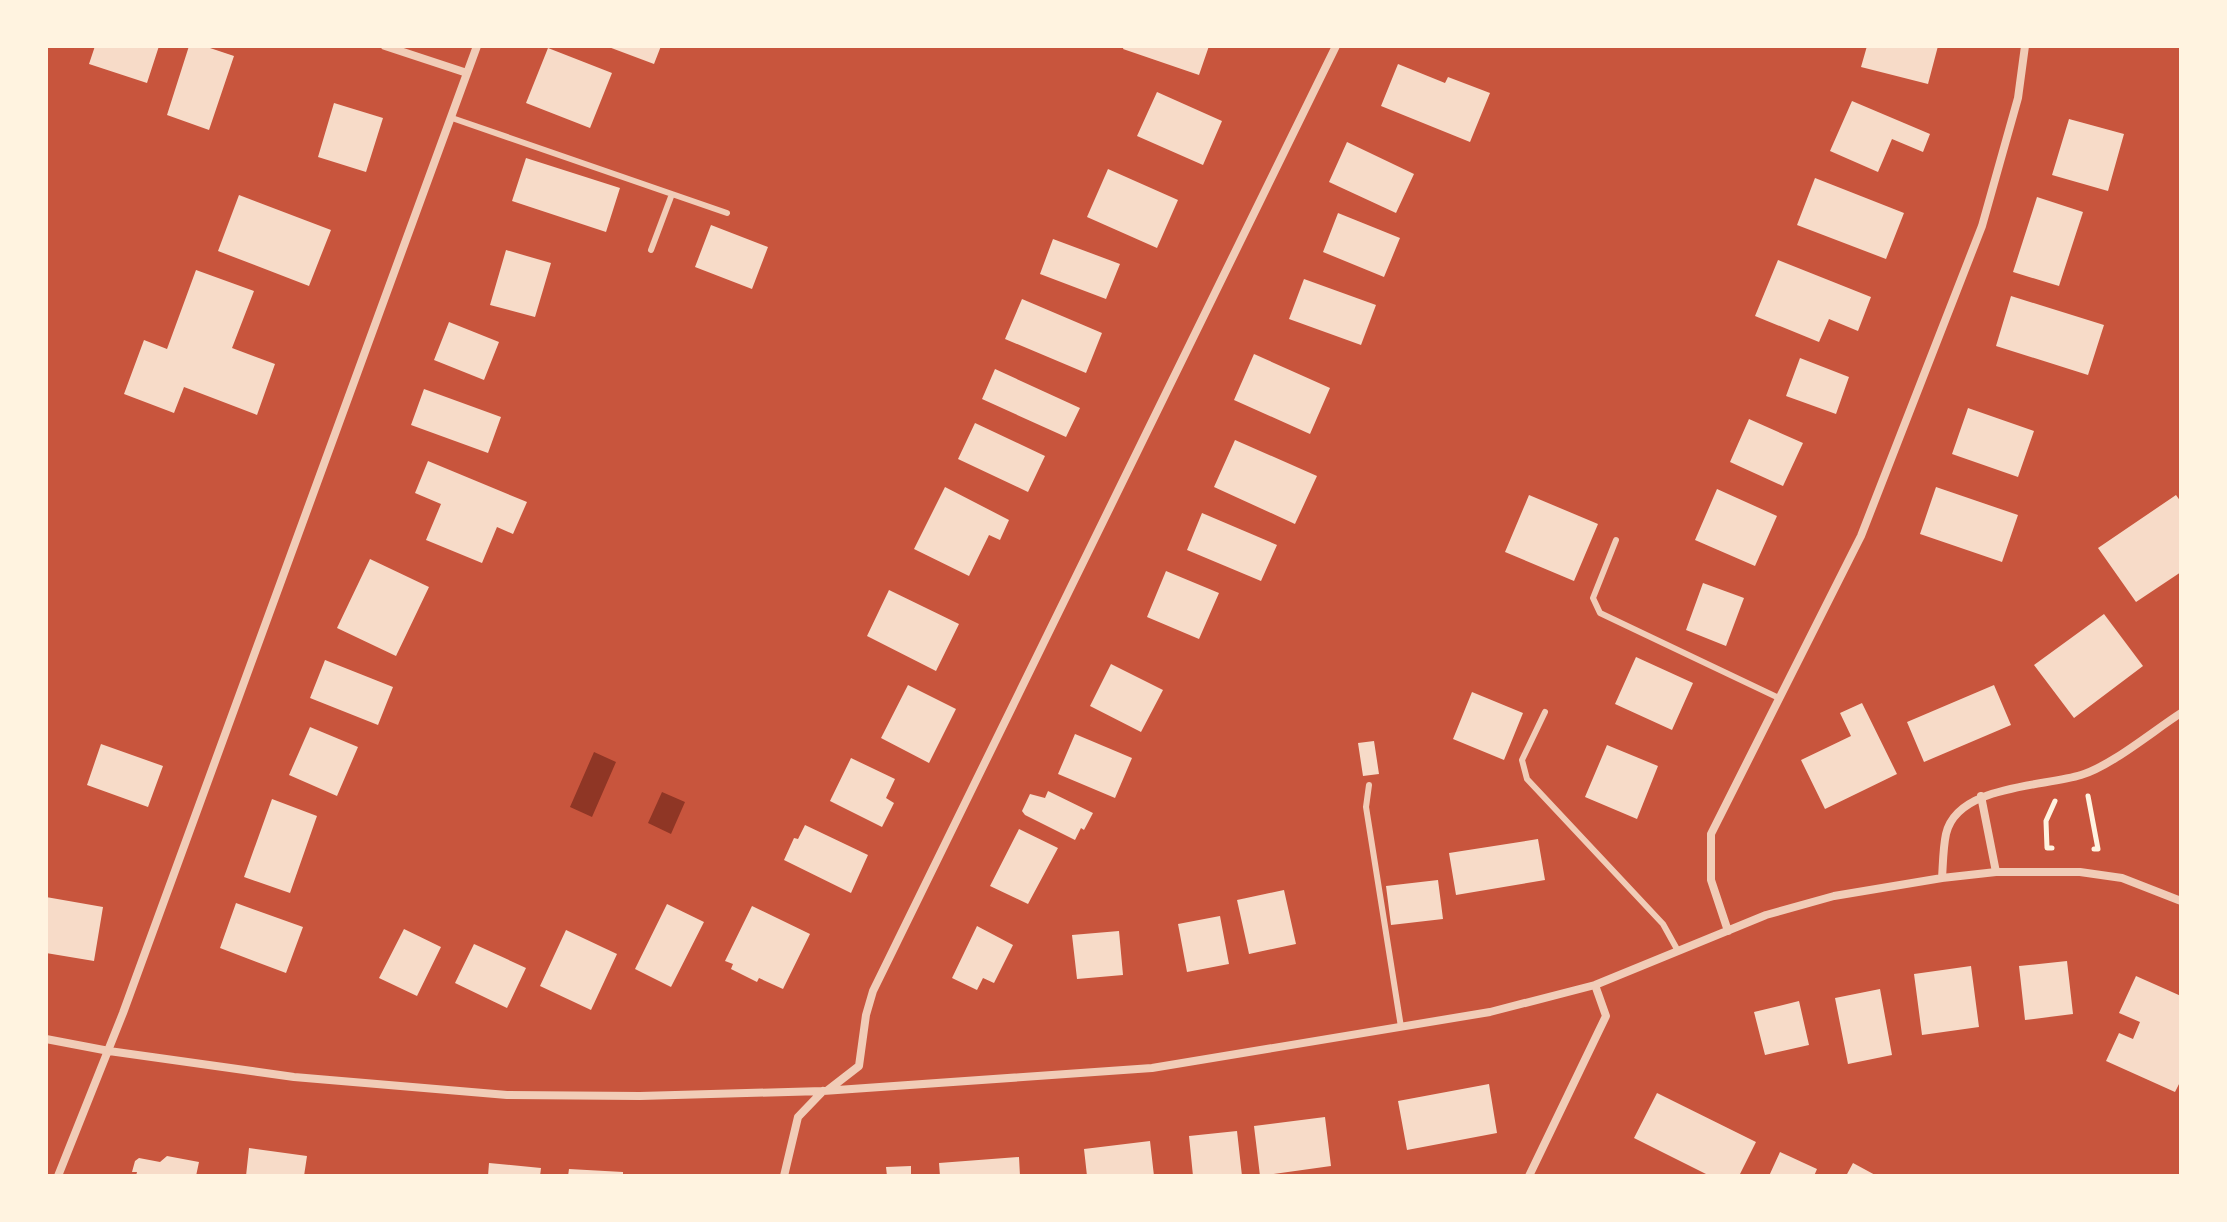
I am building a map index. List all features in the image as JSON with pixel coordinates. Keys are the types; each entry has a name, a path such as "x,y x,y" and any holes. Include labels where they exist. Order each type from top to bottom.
{"street":[{"path":"385,46 467,73"},
{"path":"58,1176 109,1051 477,46"},
{"path":"784,1176 798,1117 825,1091 859,1066 866,1015 873,991 1336,46"},
{"path":"1728,931 1711,880 1711,834 1861,536 1982,226 2018,98 2025,46"},
{"path":"1942,878 1946,831 1960,810 1981,796 2083,774 2181,713"},
{"path":"1981,796 1996,872"},
{"path":"46,1039 294,1077 507,1095 640,1096 825,1091 1152,1068 1490,1012 1595,985 1766,915 1834,896 1942,878 1996,872 2080,872 2122,878 2181,901"},
{"path":"1529,1176 1606,1016 1595,985"}],"lane":[{"path":"452,118 727,213"},
{"path":"651,250 672,194"},
{"path":"1616,540 1593,598 1600,613 1779,698"},
{"path":"1545,712 1522,760 1527,779 1663,924 1678,951"},
{"path":"1369,785 1366,807 1401,1027"}],"path":[{"path":"2052,780 2056,798 2046,821 2047,848 2058,848"},
{"path":"2080,872 2081,849 2098,849 2087,792"}],"shaded area":[{"path":"594,752 616,762 592,817 570,807"},
{"path":"662,792 685,802 671,834 648,823"}],"building":[{"path":"95,46 159,46 147,83 89,64"},
{"path":"189,46 204,46 234,56 209,130 167,115"},
{"path":"606,46 661,46 654,64"},
{"path":"1124,46 1209,46 1199,75 1123,49"},
{"path":"1867,46 1938,46 1928,84 1861,67"},
{"path":"548,48 612,73 590,128 526,103"},
{"path":"1398,64 1445,83 1448,77 1490,93 1470,142 1381,106"},
{"path":"1157,92 1222,121 1203,165 1137,136"},
{"path":"1852,101 1930,134 1923,152 1892,139 1878,172 1830,151"},
{"path":"334,103 383,118 366,172 318,157"},
{"path":"2069,119 2124,134 2108,191 2052,175"},
{"path":"1347,142 1414,174 1396,213 1329,182"},
{"path":"526,158 620,188 606,232 512,201"},
{"path":"1108,169 1178,200 1157,248 1087,217"},
{"path":"1815,178 1904,213 1886,259 1797,225"},
{"path":"239,195 331,230 309,286 218,251"},
{"path":"2037,197 2083,212 2059,286 2013,272"},
{"path":"1338,213 1400,238 1384,277 1323,252"},
{"path":"711,225 768,247 752,289 695,267"},
{"path":"1053,239 1120,264 1106,299 1040,274"},
{"path":"506,250 551,263 535,317 490,305"},
{"path":"1778,260 1871,297 1858,331 1829,319 1819,342 1755,316"},
{"path":"196,270 254,291 232,348 275,364 257,415 184,387 174,413 124,394 144,340 167,349"},
{"path":"1304,279 1376,305 1361,345 1289,319"},
{"path":"2011,296 2104,325 2088,375 1996,346"},
{"path":"1022,299 1102,333 1086,373 1005,339"},
{"path":"449,322 499,342 484,380 434,360"},
{"path":"1254,354 1330,388 1310,434 1234,400"},
{"path":"1800,358 1849,377 1836,414 1786,396"},
{"path":"995,369 1080,408 1066,437 982,399"},
{"path":"424,389 501,417 488,453 411,425"},
{"path":"1968,408 2034,431 2018,477 1952,454"},
{"path":"1749,419 1803,443 1783,486 1730,462"},
{"path":"975,423 1045,456 1028,492 958,459"},
{"path":"1235,440 1317,476 1295,524 1214,487"},
{"path":"428,461 527,502 513,534 497,527 482,563 426,540 441,504 415,493"},
{"path":"945,487 1009,520 1000,540 989,535 969,576 914,549"},
{"path":"1936,487 2018,515 2002,562 1920,534"},
{"path":"1717,489 1777,516 1755,566 1695,540"},
{"path":"1529,495 1598,524 1574,581 1505,552"},
{"path":"2176,495 2181,502 2181,572 2136,602 2098,548"},
{"path":"1202,513 1277,545 1261,581 1187,550"},
{"path":"370,559 429,587 396,656 337,628"},
{"path":"1166,571 1219,593 1199,639 1147,617"},
{"path":"1703,583 1744,598 1726,646 1686,630"},
{"path":"889,590 959,624 936,671 867,636"},
{"path":"2104,614 2143,666 2074,718 2034,665"},
{"path":"1636,657 1693,683 1672,730 1615,704"},
{"path":"325,660 393,687 378,725 310,698"},
{"path":"1111,664 1163,690 1141,732 1090,706"},
{"path":"908,685 956,709 929,763 881,738"},
{"path":"1994,685 2011,725 1924,762 1907,722"},
{"path":"1472,692 1523,713 1504,760 1453,739"},
{"path":"1862,703 1897,774 1825,809 1801,760 1851,736 1840,713"},
{"path":"310,727 358,747 337,796 289,775"},
{"path":"1075,734 1132,758 1115,798 1058,774"},
{"path":"1374,741 1379,774 1363,776 1358,743"},
{"path":"101,744 163,766 148,807 87,785"},
{"path":"1607,745 1658,766 1637,819 1585,797"},
{"path":"851,758 895,779 886,798 894,803 882,827 830,801"},
{"path":"1048,791 1093,813 1075,840 1022,811 1030,794 1045,798"},
{"path":"272,799 317,816 290,893 244,877"},
{"path":"805,825 868,855 851,893 784,860 794,838 798,839"},
{"path":"1019,829 1058,848 1028,904 990,886"},
{"path":"1538,839 1545,880 1456,895 1449,853"},
{"path":"1438,880 1443,919 1391,925 1386,886"},
{"path":"1284,890 1296,944 1249,954 1237,900"},
{"path":"46,897 103,907 94,961 46,953"},
{"path":"236,903 303,927 286,973 220,948"},
{"path":"667,904 704,922 671,987 635,969"},
{"path":"752,906 810,934 783,989 759,978 757,982 731,969 733,964 725,961"},
{"path":"1220,916 1229,964 1187,972 1178,924"},
{"path":"977,926 1013,945 994,983 983,978 977,990 952,978"},
{"path":"404,929 441,947 417,996 379,978"},
{"path":"566,930 617,954 591,1010 540,986"},
{"path":"1119,931 1123,975 1077,979 1072,935"},
{"path":"474,944 526,968 507,1008 455,983"},
{"path":"2067,961 2073,1014 2025,1020 2019,966"},
{"path":"1971,966 1979,1027 1922,1035 1914,974"},
{"path":"2136,976 2181,996 2181,1080 2175,1092 2106,1061 2119,1033 2133,1039 2140,1022 2119,1013"},
{"path":"1880,989 1892,1055 1848,1064 1835,998"},
{"path":"1799,1001 1809,1045 1765,1055 1754,1012"},
{"path":"1489,1084 1497,1133 1407,1150 1398,1101"},
{"path":"1657,1093 1756,1142 1739,1176 1710,1176 1634,1138"},
{"path":"1325,1117 1331,1166 1260,1176 1254,1126"},
{"path":"1237,1131 1242,1176 1193,1176 1189,1136"},
{"path":"1150,1141 1154,1176 1087,1176 1084,1149"},
{"path":"249,1148 307,1156 304,1176 246,1176"},
{"path":"1780,1152 1817,1169 1814,1176 1769,1176"},
{"path":"167,1156 199,1162 196,1176 136,1176 137,1172 132,1172 139,1158 160,1162"},
{"path":"1019,1157 1020,1176 940,1176 939,1163"},
{"path":"489,1163 541,1168 540,1176 488,1176"},
{"path":"1853,1163 1877,1176 1846,1176"},
{"path":"911,1166 911,1176 887,1176 886,1167"},
{"path":"569,1169 623,1172 623,1176 568,1176"}]}
